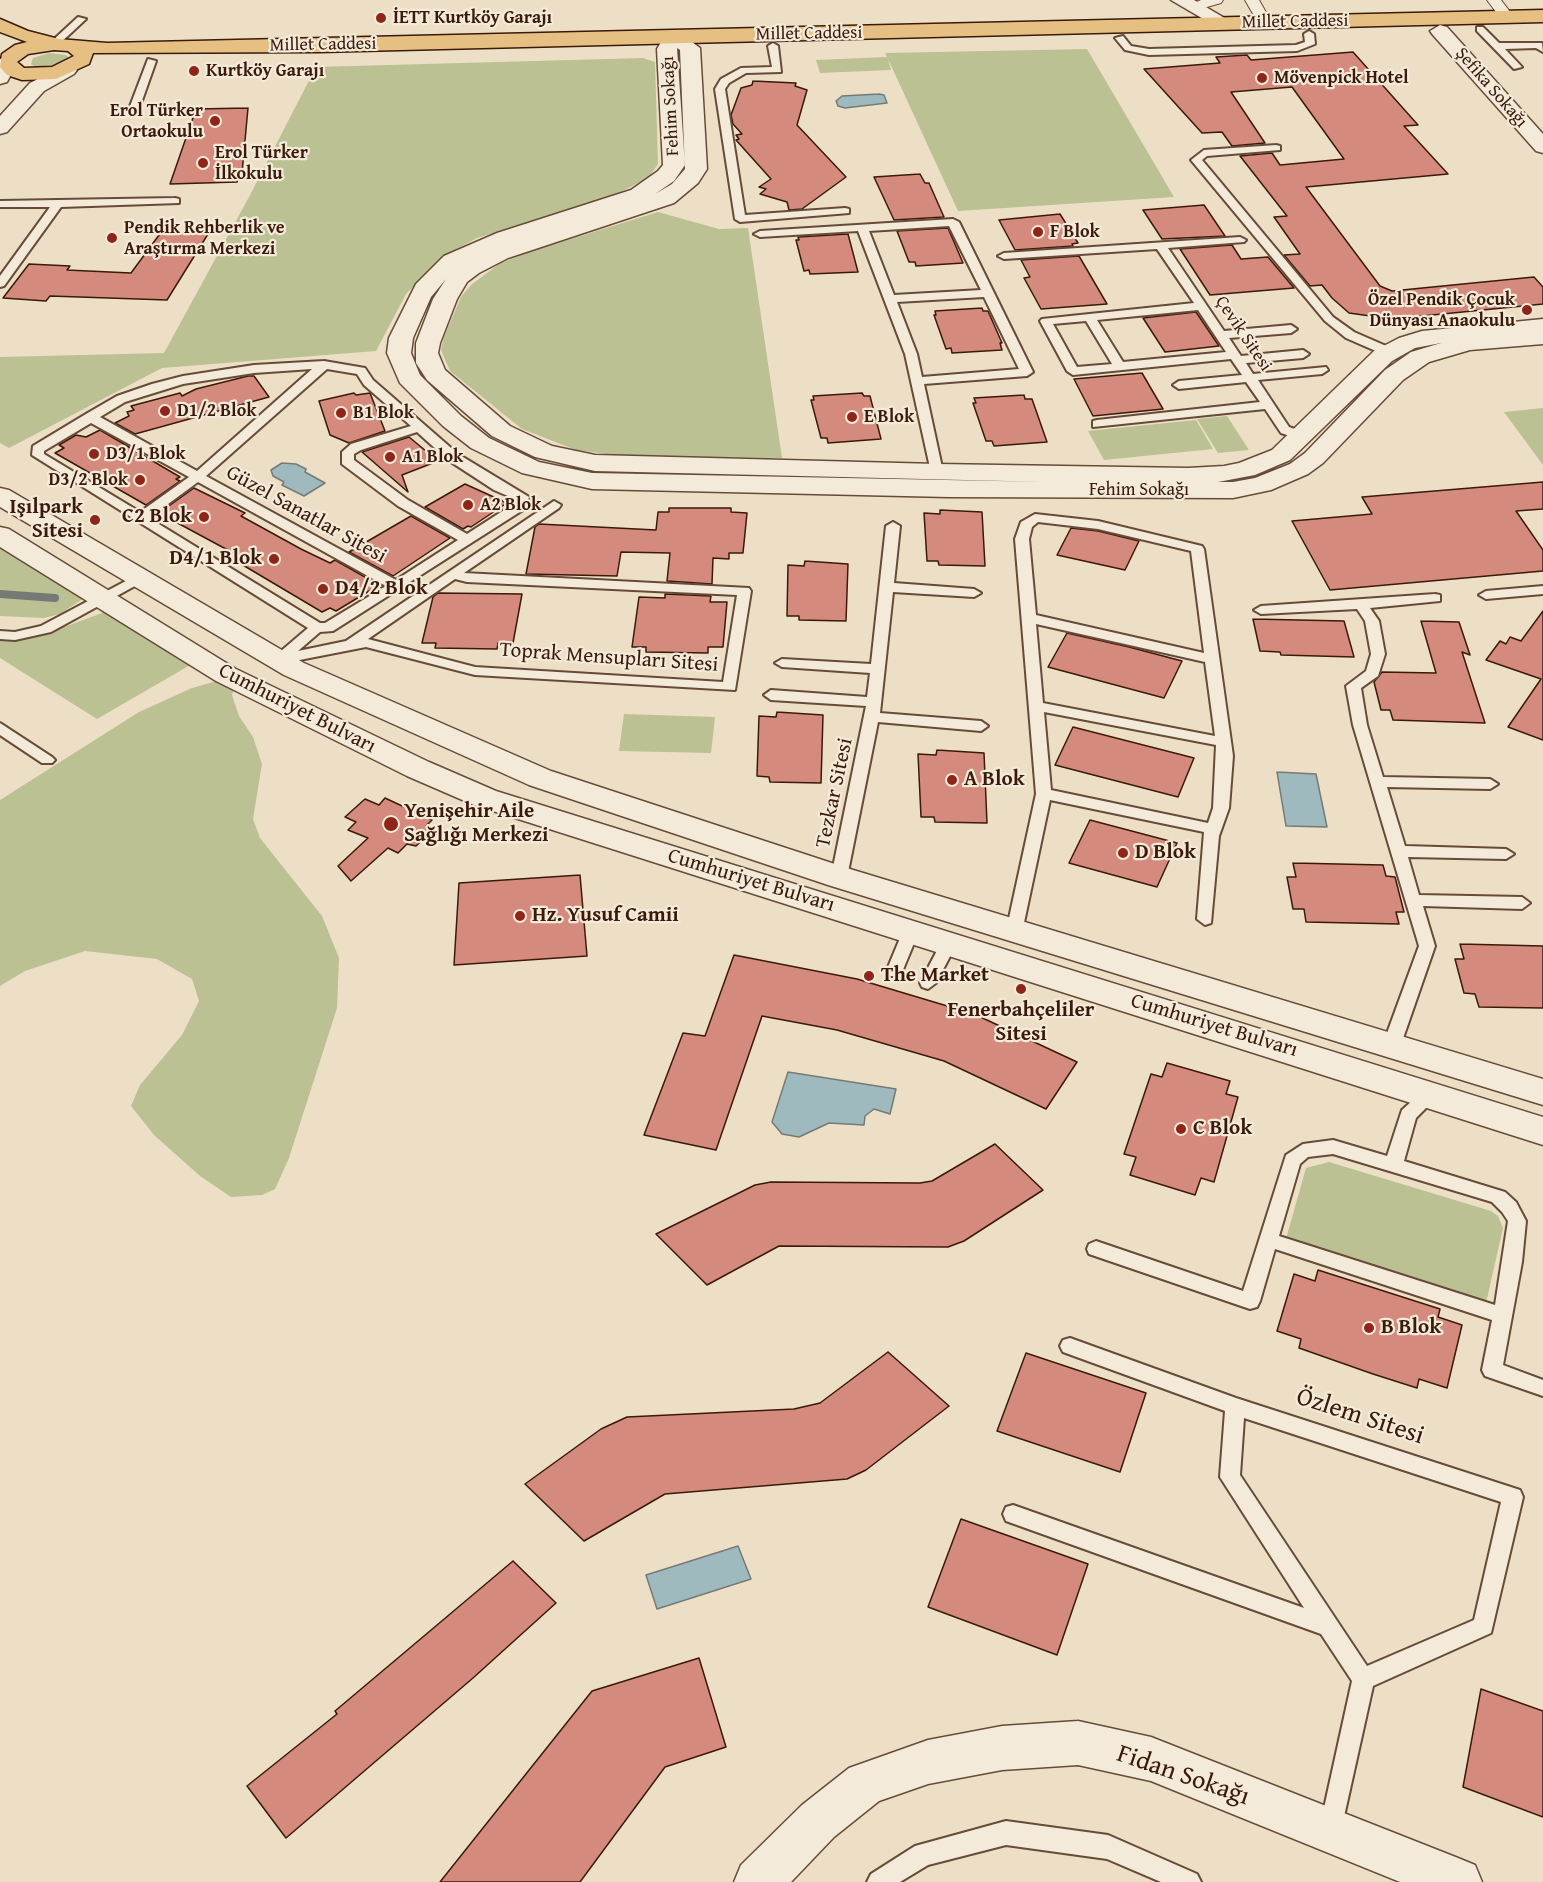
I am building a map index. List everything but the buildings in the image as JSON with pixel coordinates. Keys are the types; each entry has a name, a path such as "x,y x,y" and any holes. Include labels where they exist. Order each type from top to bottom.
{"main road":[{"name":"Millet Caddesi","path":"73,61 151,61 677,45 1184,9 1224,23 1444,24 1480,29 1543,28"},
{"name":"Millet Caddesi","path":"73,61 131,49 773,46 1309,34 1543,16"},
{"path":"0,25 21,35 54,44 73,61 32,75 14,71 4,62 32,46 54,44"}],"street":[{"path":"1184,9 1216,0"},
{"path":"1252,0 1265,22"},
{"path":"1494,0 1507,17"},
{"name":"Şefika Sokağı","path":"1444,24 1541,138"},
{"name":"Fehim Sokağı","path":"677,45 674,165 666,176 639,195 505,237 452,261 427,284 401,338 399,353 409,378 452,421 480,443 531,468 566,477 622,484 1224,474 1266,463 1281,455 1389,352 1422,338 1543,326"},
{"path":"0,128 19,104 73,61"},
{"name":"Fehim Sokağı","path":"938,480 1233,490 1262,484 1292,473 1314,458 1394,375 1420,357 1468,343 1543,337"},
{"path":"1302,436 1327,444"},
{"name":"Cumhuriyet Bulvarı","path":"0,496 279,660 540,778 839,877 1010,946 1435,1078 1543,1131"},
{"name":"Cumhuriyet Bulvarı","path":"0,535 98,598 240,683 417,769 486,798 950,943 1010,946 1391,1047 1435,1078 1543,1092"},
{"path":"240,683 279,660"},
{"name":"Fidan Sokağı","path":"758,1882 818,1821 865,1784 928,1762 1002,1748 1078,1743 1151,1759 1458,1882"}],"lane":[{"path":"54,44 81,19"},
{"path":"1480,29 1517,67"},
{"path":"1496,46 1539,45 1542,49"},
{"path":"773,46 778,70 744,70 725,81 720,89 740,219 845,211"},
{"path":"134,108 151,61"},
{"path":"1276,148 1203,153 1196,160 1329,319 1350,335 1389,352"},
{"path":"0,204 176,201"},
{"path":"0,284 58,204"},
{"path":"760,234 953,222 1027,372 917,381"},
{"path":"862,227 911,354 938,480"},
{"path":"1004,255 1240,240"},
{"name":"Çevik Sitesi","path":"1160,245 1285,430 1302,436"},
{"path":"890,299 989,293"},
{"path":"1202,306 1046,321 1073,371 1237,357 1303,354"},
{"path":"1090,317 1119,366"},
{"path":"1221,335 1291,329"},
{"name":"Güzel Sanatlar Sitesi","path":"141,518 197,477 324,365"},
{"name":"Güzel Sanatlar Sitesi","path":"324,365 361,371 368,381 453,457 499,487 522,497 521,505 328,628 317,627 38,455 38,449 90,417 138,392 183,380 254,369 324,365"},
{"path":"1179,385 1322,370"},
{"path":"1097,424 1270,405"},
{"name":"Güzel Sanatlar Sitesi","path":"90,417 396,586"},
{"path":"421,428 356,447 348,452 347,461 403,503 467,540"},
{"name":"Toprak Mensupları Sitesi","path":"351,644 554,505"},
{"path":"1010,946 1044,794 1022,539 1026,525 1035,518 1071,520 1098,525 1197,549 1225,756 1221,808 1214,829 1204,919"},
{"name":"Tezkar Sitesi","path":"839,877 873,710 893,526"},
{"name":"Toprak Mensupları Sitesi","path":"279,660 351,644 366,643 475,670 730,687 744,591 478,579 451,574"},
{"path":"0,635 15,636 46,628 70,618 98,598 139,578"},
{"path":"887,587 974,592"},
{"path":"1486,595 1543,590"},
{"path":"1261,610 1360,605 1435,598"},
{"path":"1360,605 1372,621 1378,654 1372,673 1353,686 1360,725 1427,946 1391,1047"},
{"path":"1029,618 1212,659"},
{"name":"Güzel Sanatlar Sitesi","path":"279,660 317,627"},
{"path":"782,663 878,669"},
{"name":"Tezkar Sitesi","path":"771,694 981,726"},
{"path":"1036,706 1223,742"},
{"path":"0,728 47,760"},
{"path":"1377,782 1490,784"},
{"path":"1044,794 1214,829"},
{"path":"1399,851 1506,854"},
{"path":"1413,900 1522,903"},
{"path":"894,972 912,931"},
{"path":"928,983 950,943"},
{"path":"1394,1165 1408,1115 1435,1078"},
{"path":"1096,1249 1250,1301 1292,1160 1303,1151 1333,1147 1498,1197 1509,1207 1517,1221 1514,1262 1492,1370 1543,1388"},
{"path":"1269,1240 1503,1315"},
{"path":"1070,1346 1235,1406 1230,1477 1363,1679 1331,1832"},
{"name":"Özlem Sitesi","path":"1235,1406 1513,1497 1484,1626 1363,1679"},
{"path":"1012,1514 1329,1627"},
{"path":"879,1882 923,1854 1006,1833 1108,1847 1189,1882"}],"green space":[{"path":"1087,49 1174,197 958,211 888,59 891,70 820,73 816,60 887,57 885,53"},
{"path":"49,53 66,55 70,59 56,68 37,68 31,64 33,58"},
{"path":"643,58 655,62 658,164 649,177 615,195 477,238 442,257 406,294 376,351 162,368 9,448 0,443 0,357 164,353 249,197 316,67"},
{"path":"658,212 719,229 748,228 782,458 631,457 576,450 522,429 450,371 441,350 444,337 461,297 471,285 499,264 529,252"},
{"path":"1543,408 1543,465 1504,412"},
{"path":"1227,416 1249,450 1218,453 1197,419"},
{"path":"1196,420 1213,449 1104,460 1088,431"},
{"path":"0,541 87,596 60,614 44,618 0,616"},
{"path":"121,606 204,657 97,719 0,658 0,633 56,630"},
{"path":"217,681 235,686 232,695 239,716 253,737 262,764 253,819 260,838 322,916 339,958 337,1008 289,1158 275,1189 262,1195 231,1197 200,1176 154,1135 131,1106 140,1085 182,1035 199,1001 192,979 157,959 85,951 25,971 0,986 0,800 139,712 192,688"},
{"path":"624,714 715,717 711,753 619,751"},
{"path":"1329,1162 1491,1211 1498,1216 1503,1228 1486,1303 1286,1239 1306,1168"}],"water":[{"path":"884,95 887,103 845,108 838,106 836,101 842,96"},
{"path":"282,463 296,464 325,483 304,496 282,485 284,482 273,476 271,470"},
{"path":"1277,772 1316,774 1327,827 1286,826"},
{"path":"788,1072 896,1089 890,1114 874,1109 865,1116 864,1125 829,1123 799,1137 782,1134 772,1122"},
{"path":"738,1546 751,1579 657,1609 646,1575"}],"waterway":[{"path":"0,594 55,598"}],"place":[{"name":"İETT Kurtköy Garajı","path":"381,18"},
{"name":"Kurtköy Garajı","path":"194,71"},
{"name":"Mövenpick Hotel","path":"1262,78"},
{"name":"Erol Türker Ortaokulu","path":"215,121"},
{"name":"Erol Türker İlkokulu","path":"203,163"},
{"name":"F Blok","path":"1038,232"},
{"name":"Pendik Rehberlik ve Araştırma Merkezi","path":"112,238"},
{"name":"Özel Pendik Çocuk Dünyası Anaokulu","path":"1527,310"},
{"name":"D1/2 Blok","path":"165,411"},
{"name":"B1 Blok","path":"341,413"},
{"name":"E Blok","path":"852,417"},
{"name":"D3/1 Blok","path":"94,454"},
{"name":"A1 Blok","path":"390,457"},
{"name":"D3/2 Blok","path":"140,480"},
{"name":"A2 Blok","path":"468,505"},
{"name":"C2 Blok","path":"204,517"},
{"name":"Işılpark Sitesi","path":"95,520"},
{"name":"D4/1 Blok","path":"274,559"},
{"name":"D4/2 Blok","path":"323,589"},
{"name":"A Blok","path":"952,780"},
{"name":"Yenişehir Aile Sağlığı Merkezi","path":"391,824"},
{"name":"D Blok","path":"1123,853"},
{"name":"Hz. Yusuf Camii","path":"520,916"},
{"name":"The Market","path":"869,976"},
{"name":"Fenerbahçeliler Sitesi","path":"1021,989"},
{"name":"C Blok","path":"1181,1129"},
{"name":"B Blok","path":"1369,1328"}]}
